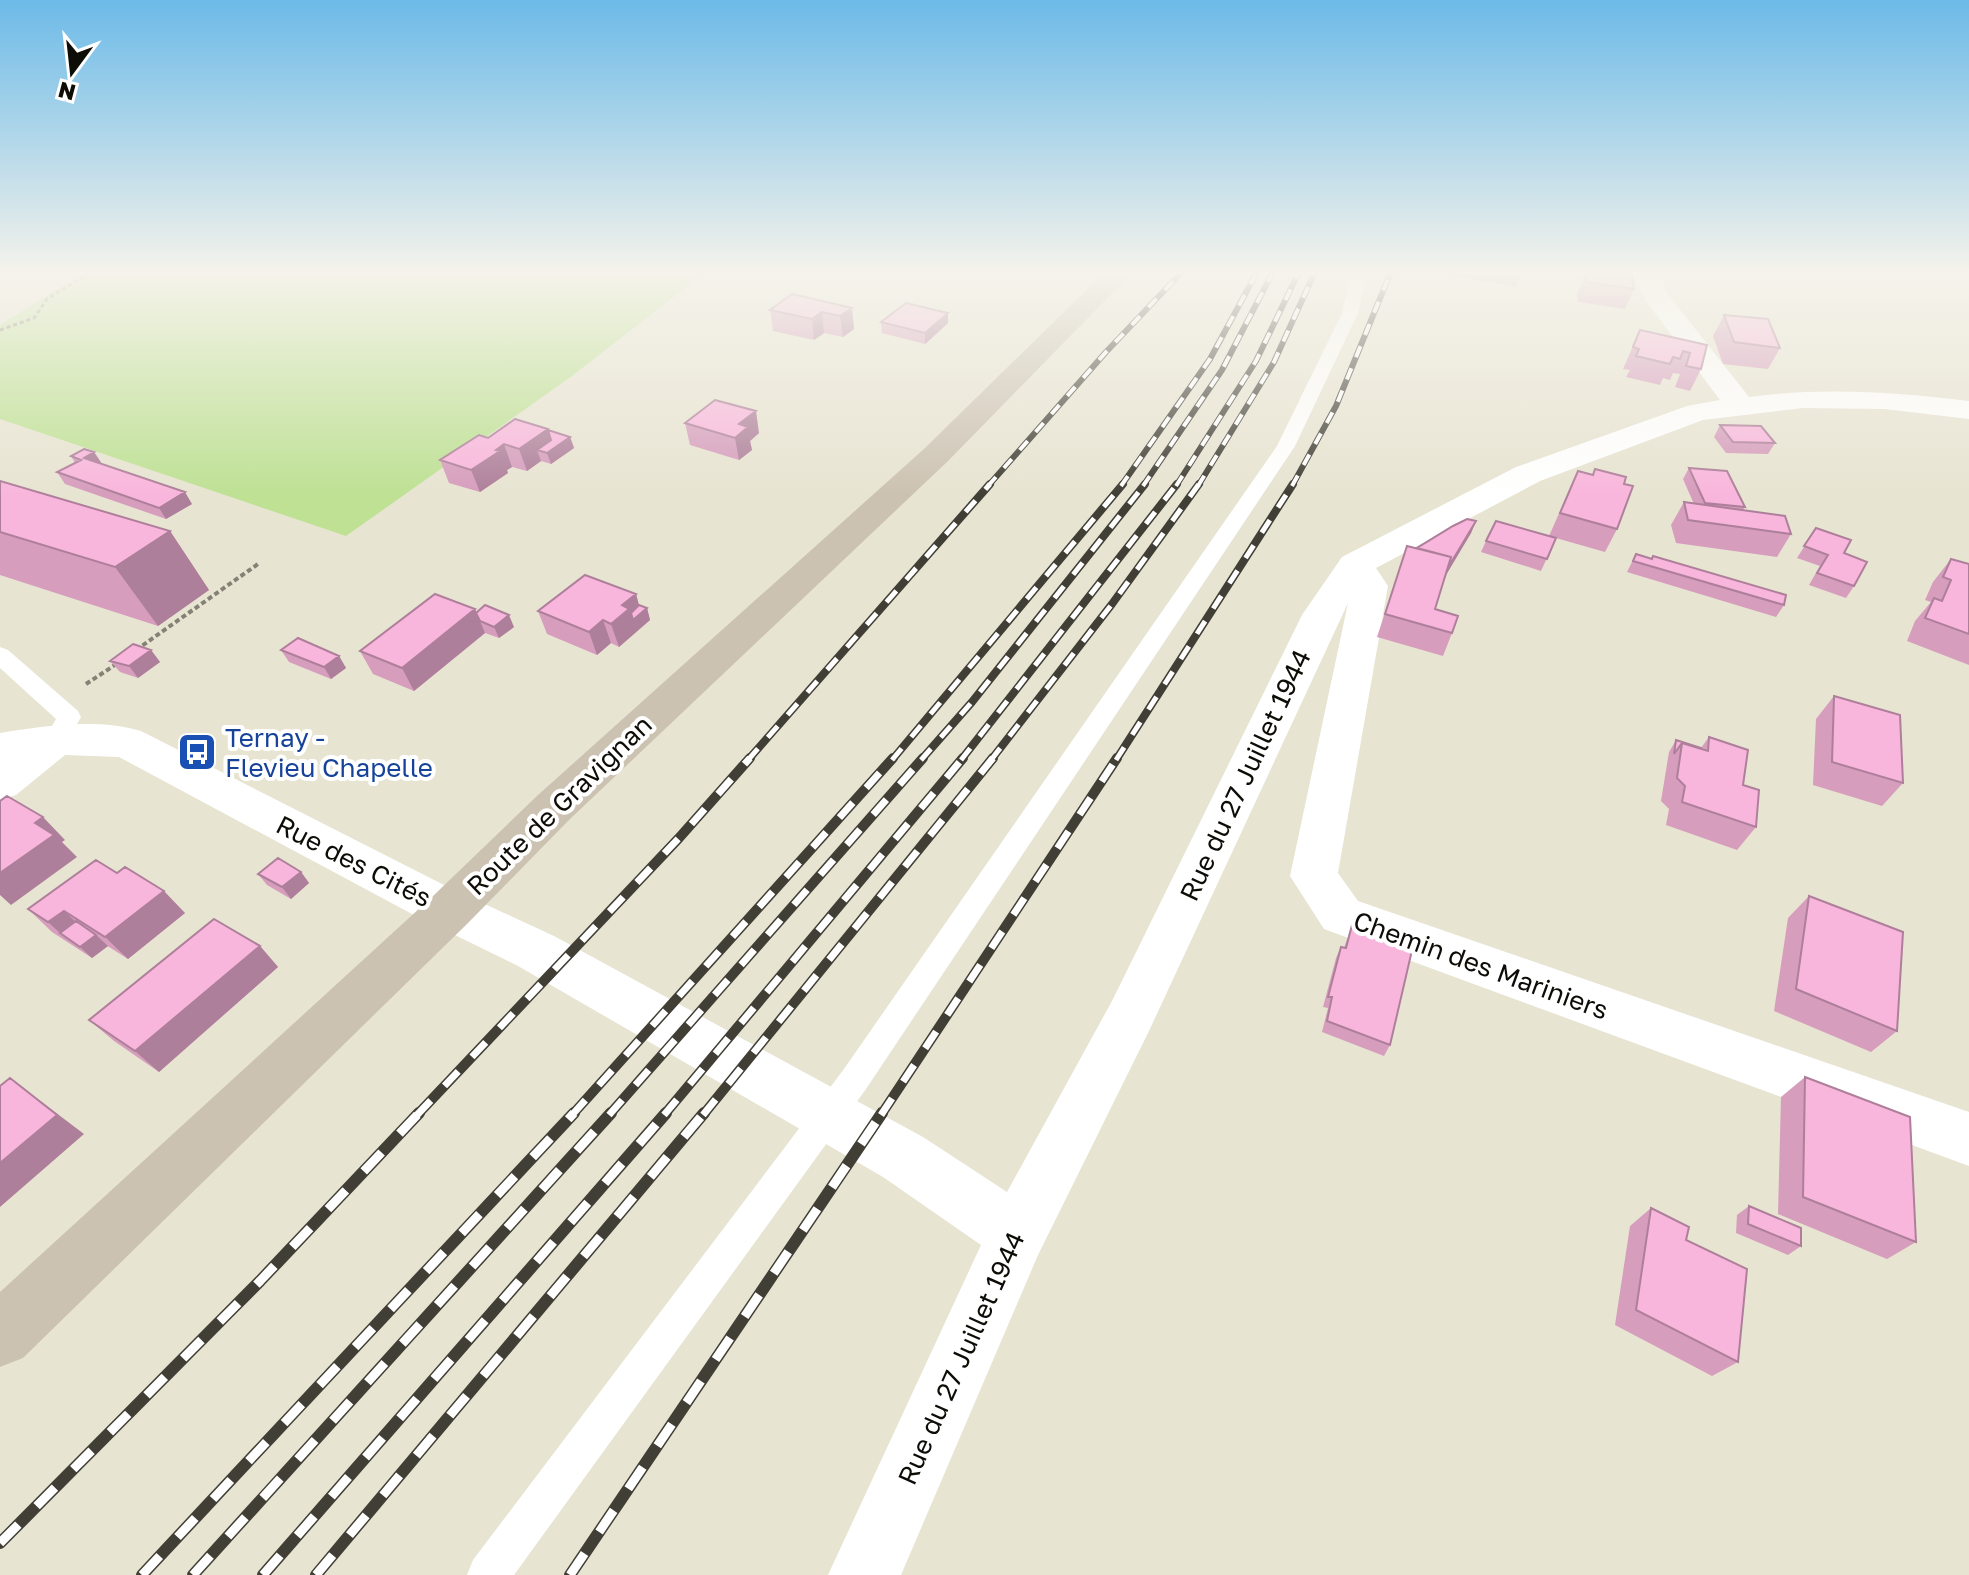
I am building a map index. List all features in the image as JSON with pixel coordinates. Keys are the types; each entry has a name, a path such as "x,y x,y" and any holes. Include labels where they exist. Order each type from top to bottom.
{"street":[{"name":"Route de Gravignan","path":"0,1335 450,910 554,807 936,455 1044,348"},
{"path":"1695,348 1741,407"},
{"name":"Rue du 27 Juillet 1944","path":"864,1575 1017,1234 1130,1017 1321,615 1355,565 1528,474 1698,412 1803,399 1872,400 1969,410"},
{"name":"Chemin des Mariniers","path":"1355,565 1370,586 1314,876 1341,915 1969,1139"},
{"name":"Rue des Cités","path":"0,748 56,723 126,742 450,910 536,951 903,1157 1017,1234"},
{"path":"0,784 56,723"}],"lane":[{"path":"488,1575 855,1079 1286,446 1333,348"},
{"path":"0,655 56,723"}],"path":[{"path":"132,653 258,564"},
{"path":"56,723 119,661"}],"green space":[{"path":"0,348 609,348 346,536 0,419"}],"building":[{"path":"1634,348 1706,348 1701,369 1686,366 1690,353 1683,351 1680,359 1673,357 1670,364 1636,356 1639,349"},
{"path":"715,400 756,411 739,424 748,427 735,438 685,423"},
{"path":"515,419 548,429 519,449 504,444 496,450 500,451 471,470 440,460 479,435 488,438"},
{"path":"1720,425 1761,426 1775,443 1733,442"},
{"path":"548,430 570,437 547,453 537,450 551,440"},
{"path":"84,449 94,452 84,458 185,492 159,508 57,472 81,460 71,456"},
{"path":"1689,468 1727,471 1745,507 1705,503"},
{"path":"1595,469 1626,477 1624,484 1633,486 1617,529 1560,513 1578,471 1593,475"},
{"path":"0,481 170,531 115,567 0,532"},
{"path":"1684,502 1785,516 1791,534 1688,520"},
{"path":"1467,519 1476,521 1449,566 1451,557 1417,548 1453,526"},
{"path":"1496,521 1556,538 1547,559 1486,541"},
{"path":"1816,528 1851,540 1844,553 1867,562 1854,586 1817,573 1828,555 1804,546"},
{"path":"1407,546 1451,557 1435,609 1458,616 1452,633 1385,614"},
{"path":"1636,554 1652,559 1653,556 1786,595 1784,605 1633,561"},
{"path":"1951,559 1969,564 1969,634 1925,618 1934,598 1942,601 1951,580 1943,577"},
{"path":"585,575 636,594 622,605 629,609 611,624 603,620 589,632 538,611"},
{"path":"435,594 475,609 402,668 360,651"},
{"path":"485,605 509,615 494,627 480,621 476,613"},
{"path":"639,605 647,608 633,620 631,613"},
{"path":"298,638 339,656 324,667 281,650"},
{"path":"133,644 151,650 129,666 110,661"},
{"path":"1834,696 1900,715 1903,783 1832,762"},
{"path":"1709,737 1748,750 1743,785 1759,790 1756,827 1682,802 1685,786 1677,778 1682,743 1708,751"},
{"path":"1676,740 1701,749 1682,743 1674,754"},
{"path":"7,796 43,817 35,823 54,835 0,873 0,801"},
{"path":"278,858 301,872 282,887 258,874"},
{"path":"96,860 117,873 125,867 164,891 105,937 64,911 48,922 28,909"},
{"path":"1809,896 1903,932 1897,1031 1796,989"},
{"path":"214,919 260,946 135,1051 89,1020"},
{"path":"76,921 96,935 80,947 60,933"},
{"path":"1352,925 1413,946 1390,1045 1327,1021 1332,997 1328,997 1341,947 1346,948"},
{"path":"1805,1077 1910,1117 1916,1242 1803,1197"},
{"path":"10,1078 57,1115 0,1163 0,1086"},
{"path":"1749,1206 1801,1228 1801,1246 1748,1224"},
{"path":"1651,1208 1689,1227 1686,1240 1747,1269 1738,1362 1636,1310"}],"railway":[{"path":"988,486 1110,348"},
{"path":"1121,486 1216,348"},
{"path":"1143,486 1222,370 1234,348"},
{"path":"1176,486 1263,348"},
{"path":"1198,486 1281,348"},
{"path":"1292,486 1336,406 1360,348"},
{"path":"748,760 990,484"},
{"path":"892,760 1123,484"},
{"path":"921,760 972,702 1145,484"},
{"path":"961,760 1177,484"},
{"path":"991,760 1112,604 1199,484"},
{"path":"1116,760 1293,484"},
{"path":"417,1115 679,838 750,758"},
{"path":"572,1115 893,758"},
{"path":"609,1115 923,758"},
{"path":"664,1115 963,758"},
{"path":"703,1115 993,758"},
{"path":"881,1115 1117,758"},
{"path":"0,1543 260,1281 419,1113"},
{"path":"142,1575 574,1113"},
{"path":"193,1575 611,1113"},
{"path":"263,1575 666,1113"},
{"path":"316,1575 704,1113"},
{"path":"570,1575 882,1113"}],"place":[{"name":"Ternay - Flevieu Chapelle","path":"197,752"}]}
